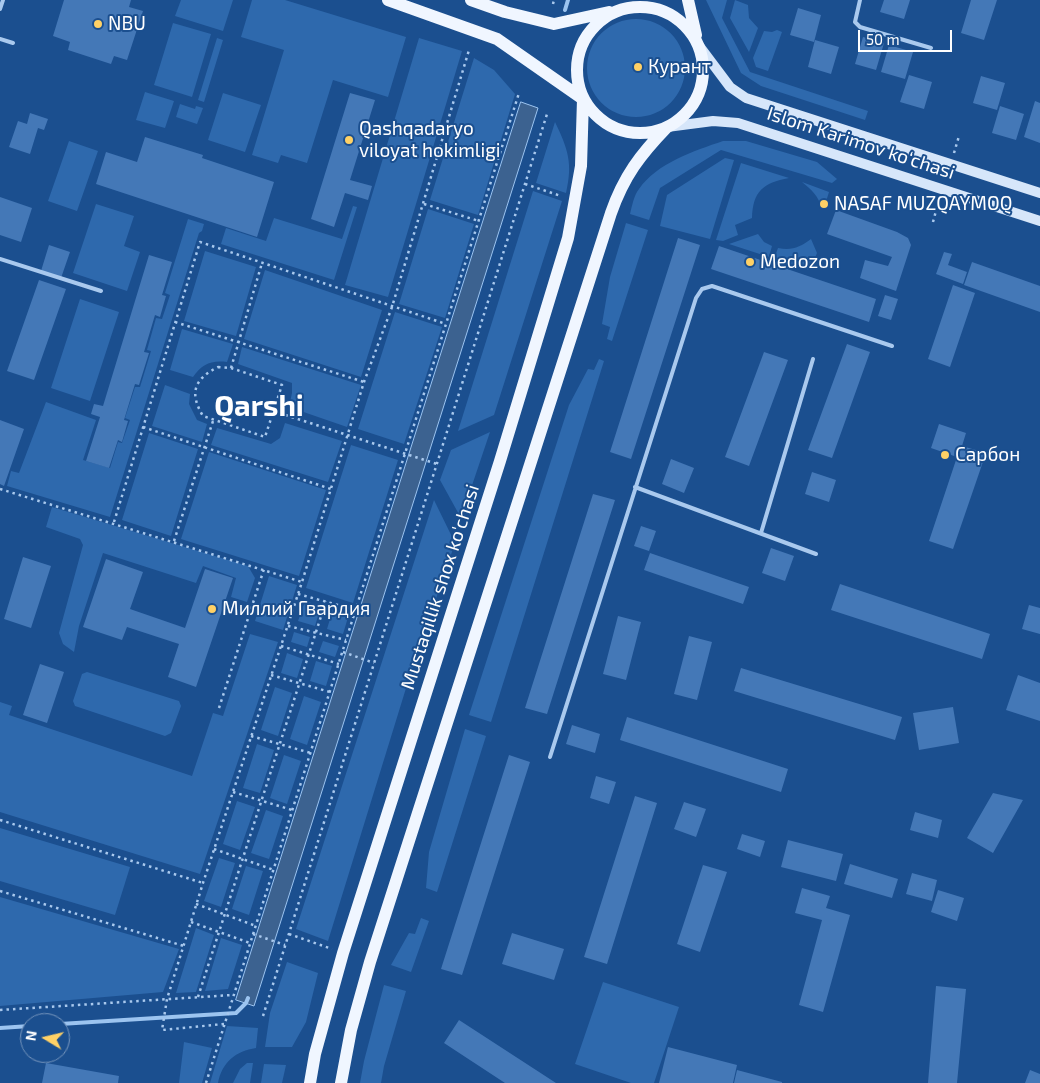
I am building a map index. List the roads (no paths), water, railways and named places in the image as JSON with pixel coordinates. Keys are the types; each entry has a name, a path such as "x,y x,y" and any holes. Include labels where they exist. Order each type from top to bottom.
{"main road":[{"path":"388,0 497,39 583,99 595,114 610,126 629,132 648,133 667,127 683,117 695,102 702,85 704,66 688,0"},
{"path":"472,0 505,12 554,24 638,6 658,8 675,17 690,30 700,47"},
{"path":"583,99 577,78 578,64 586,37 600,20 618,10 629,0"},
{"name":"Islom Karimov ko‘chasi","path":"700,47 719,75 730,87 746,98 1040,193"},
{"name":"Mustaqillik shox ko'chasi","path":"310,1083 315,1054 343,953 500,461 568,238 581,166 583,99"},
{"name":"Islom Karimov ko‘chasi","path":"667,127 714,121 738,123 1040,220"},
{"path":"341,1083 351,1030 367,972 620,189 632,166 667,127"}],"lane":[{"path":"0,9 3,0"},
{"path":"860,0 855,22 860,27 931,48"},
{"path":"0,39 13,44"},
{"path":"0,259 101,291"},
{"path":"550,757 696,298 702,289 712,286 892,346"},
{"path":"761,533 813,359"},
{"path":"635,487 816,554"}],"waterway":[{"path":"565,10 568,0"},
{"path":"70,1023 236,1013 246,1003 248,998"},
{"path":"0,1028 20,1027"}],"place":[{"name":"NBU","path":"98,24"},
{"name":"Курант","path":"638,67"},
{"name":"Qashqadaryo viloyat hokimligi","path":"349,140"},
{"name":"NASAF MUZQAYMOQ","path":"824,204"},
{"name":"Medozon","path":"750,262"},
{"name":"Сарбон","path":"945,455"},
{"name":"Миллий Гвардия","path":"212,609"}],"district":[{"name":"Qarshi","path":"259,406"}]}
